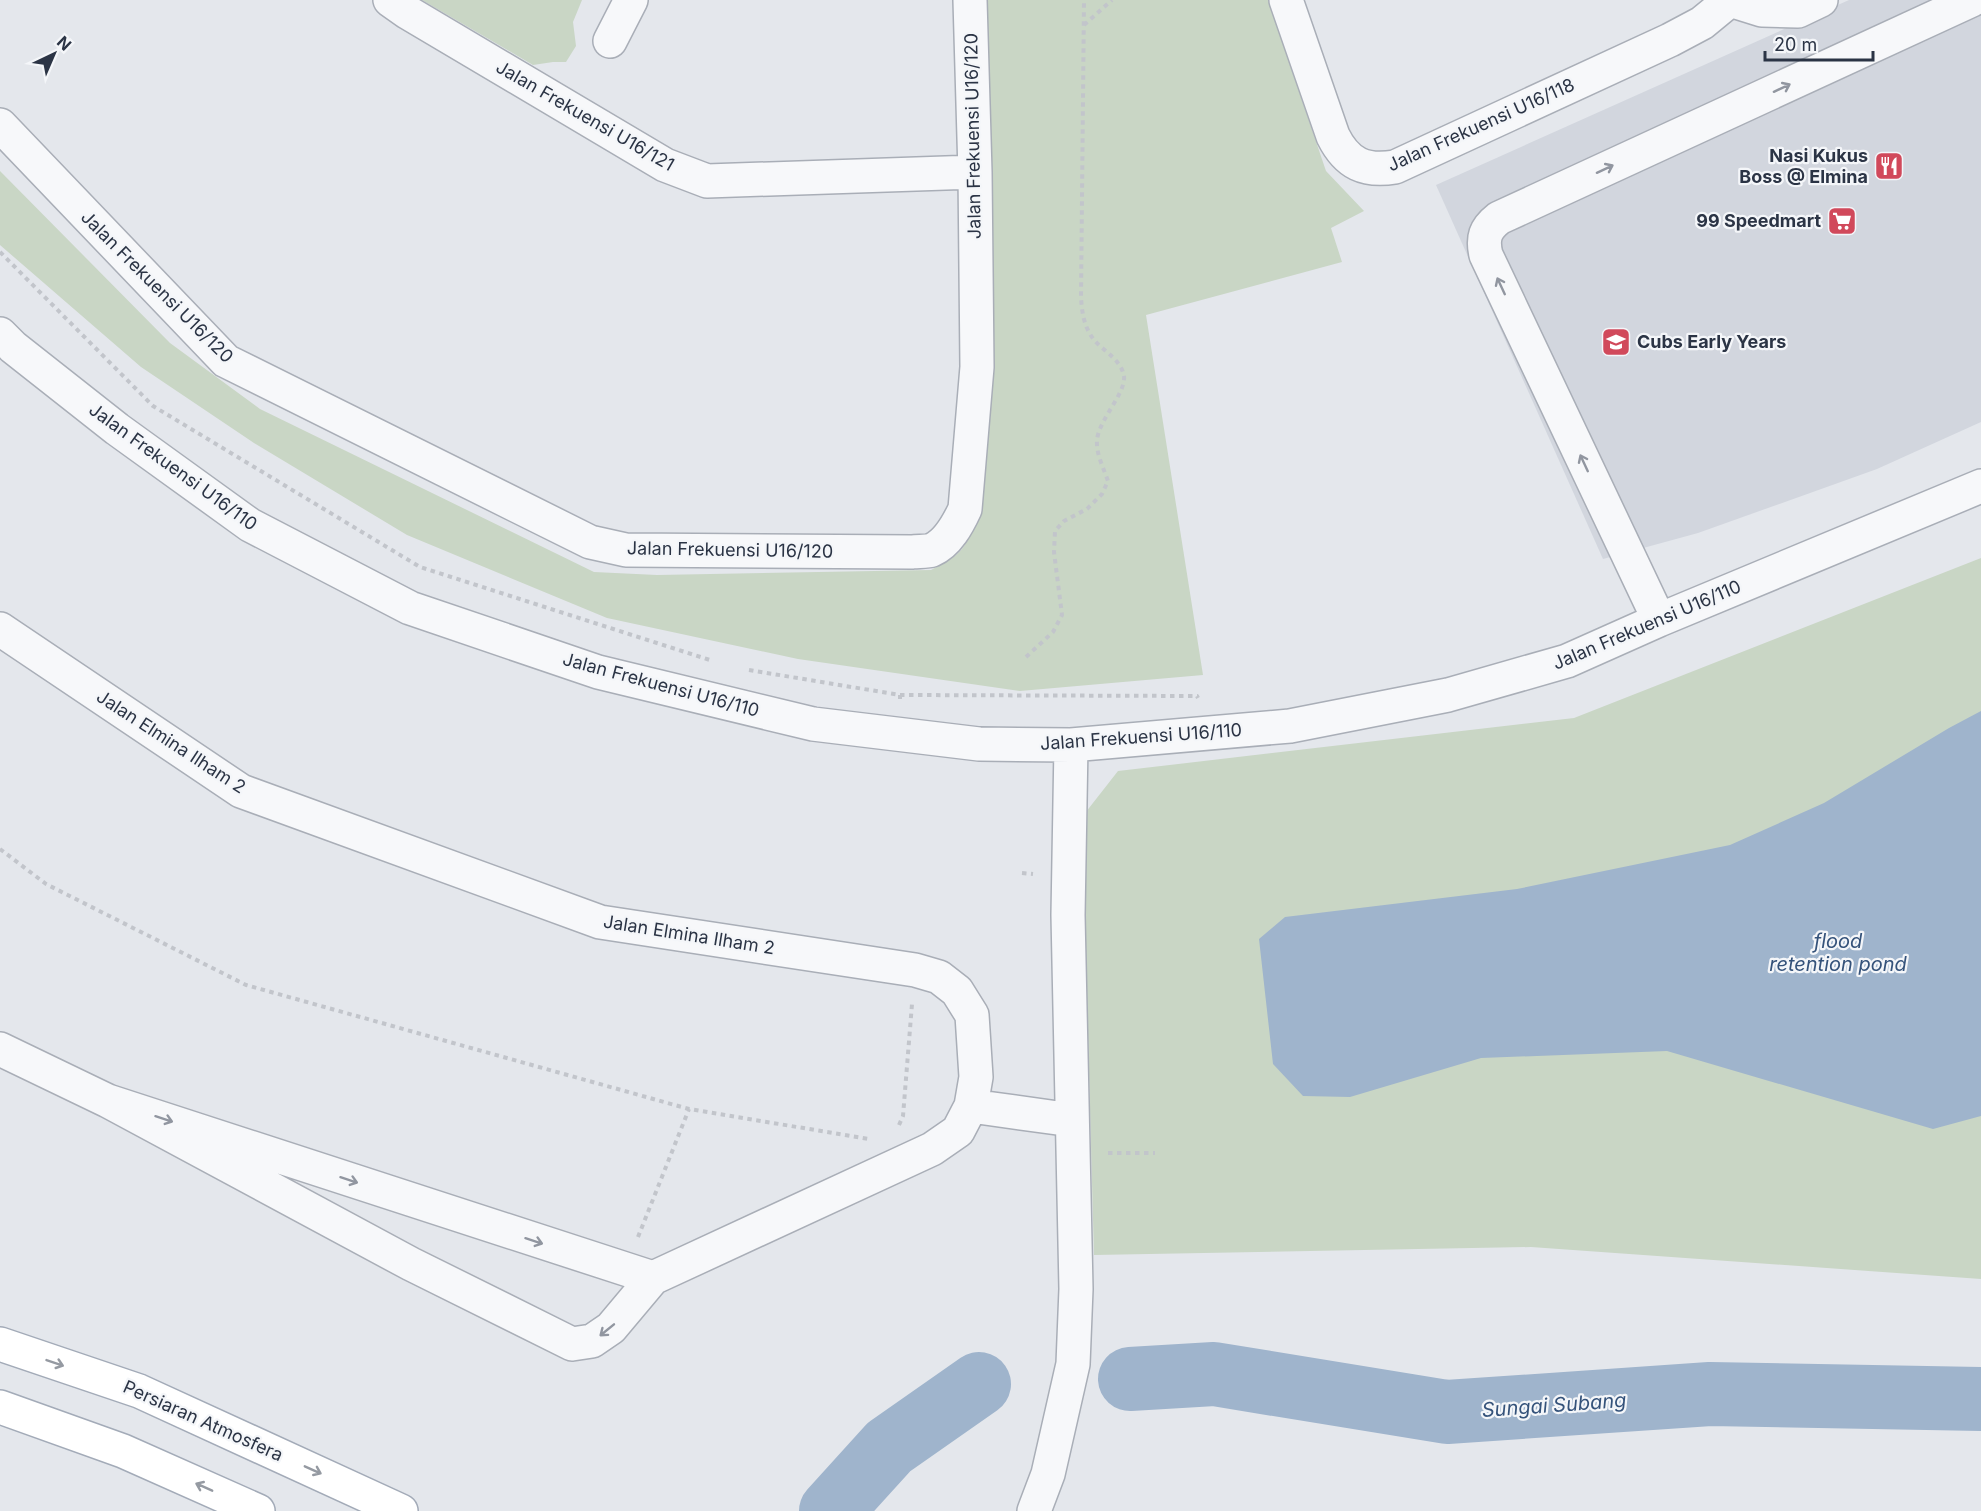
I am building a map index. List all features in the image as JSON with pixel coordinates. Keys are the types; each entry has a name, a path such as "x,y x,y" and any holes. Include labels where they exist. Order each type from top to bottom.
{"main road":[{"name":"Persiaran Atmosfera","path":"0,1344 139,1391 401,1511"},
{"path":"0,1407 123,1451 258,1511"}],"street":[{"name":"Jalan Frekuensi U16/121","path":"390,0 664,165 707,181 975,172"},
{"path":"610,41 631,0"},
{"name":"Jalan Frekuensi U16/120","path":"0,125 226,362 590,542 626,550 912,552 932,550 958,525 964,509 976,379 975,172 970,0"},
{"name":"Jalan Frekuensi U16/118","path":"1286,0 1333,136 1340,150 1358,164 1380,169 1395,167 1670,40 1702,23 1730,0"},
{"path":"1730,0 1762,10 1798,11 1821,0"},
{"path":"1659,620 1486,255 1483,244 1484,233 1499,218 1972,0"},
{"name":"Jalan Frekuensi U16/110","path":"0,334 13,347 117,429 250,525 410,608 598,672 813,724 979,744 1071,745 1290,726 1448,695 1567,661 1659,620 1981,486"},
{"name":"Jalan Elmina Ilham 2","path":"0,629 241,791 600,922 915,970 939,977 957,991 972,1015 976,1077 971,1106 958,1131 932,1149 639,1274 611,1328 591,1341 572,1344 411,1264 108,1101 0,1049"},
{"path":"1034,1511 1048,1474 1073,1364 1076,1289 1068,915 1071,745"},
{"name":"Jalan Elmina Ilham 2","path":"108,1101 639,1274"},
{"path":"971,1106 1072,1120"}],"path":[{"path":"1026,657 1053,632 1062,615 1054,552 1055,531 1064,520 1087,509 1101,494 1108,481 1097,441 1102,424 1124,386 1124,375 1118,362 1094,340 1083,320 1081,297 1084,0"},
{"path":"1083,26 1112,0"},
{"path":"0,252 153,406 420,567 718,663"},
{"path":"741,668 900,695 1197,696 1203,703 1205,712 1205,733"},
{"path":"898,736 900,695"},
{"path":"0,849 46,884 246,985 689,1109 874,1140"},
{"path":"897,1129 903,1116 915,970"},
{"path":"639,1274 689,1109"},
{"path":"1104,1153 1155,1153"}],"shaded area":[{"path":"1849,0 1981,0 1981,422 1877,469 1698,533 1603,559 1436,185"}],"green space":[{"path":"422,0 582,0 573,22 576,46 566,62 533,65"},
{"path":"984,0 1268,0 1326,171 1364,211 1331,228 1342,262 1146,315 1203,675 1020,691 798,659 607,618 407,535 254,443 141,367 0,245 0,171 170,343 260,409 594,572 657,575 931,570 957,555 970,536 978,516"},
{"path":"1981,558 1981,1279 1531,1247 1094,1255 1082,817 1118,771 1574,718"}],"water":[{"name":"flood retention pond","path":"1981,711 1981,1116 1933,1129 1667,1051 1481,1058 1350,1097 1303,1096 1273,1064 1259,939 1285,917 1517,889 1730,845 1824,803"}],"waterway":[{"name":"Sungai Subang","path":"1130,1379 1214,1374 1447,1412 1710,1394 1981,1399"},
{"name":"Sungai Subang","path":"831,1511 889,1447 979,1384"}],"place":[{"name":"Nasi Kukus Boss @ Elmina","path":"1889,166"},
{"name":"99 Speedmart","path":"1842,221"},
{"name":"Cubs Early Years","path":"1616,342"}]}
